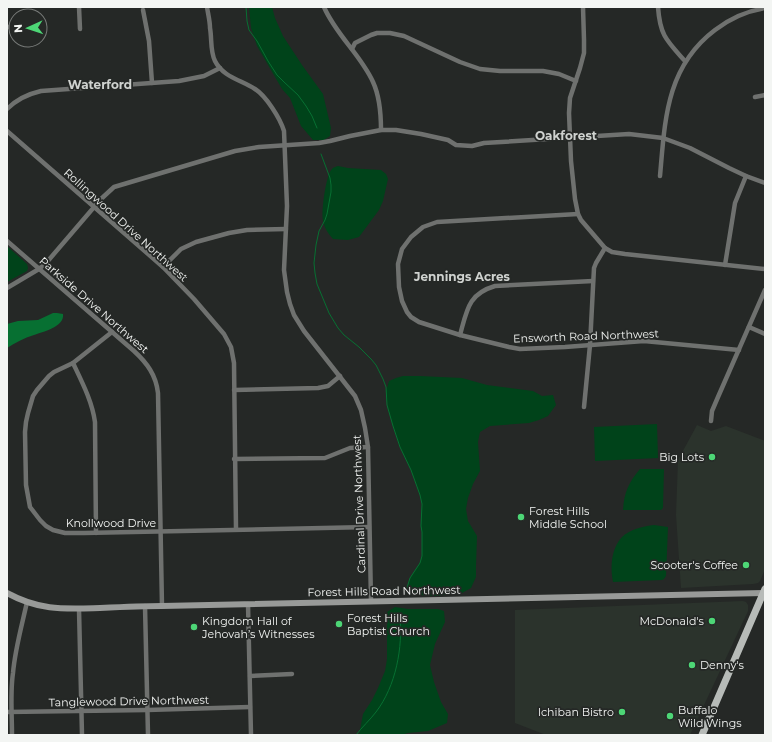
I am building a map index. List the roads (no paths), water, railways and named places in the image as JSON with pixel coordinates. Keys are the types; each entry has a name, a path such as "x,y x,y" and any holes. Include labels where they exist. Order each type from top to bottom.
{"main road":[{"name":"Forest Hills Road Northwest","path":"7,593 38,606 79,609 145,606 765,592"},
{"path":"702,735 765,592"}],"street":[{"path":"78,7 80,29"},
{"path":"7,109 21,98 35,92 180,81 210,74 220,68 215,61 212,50 211,29 207,7"},
{"path":"324,7 332,21 367,70 375,86 380,105 381,130"},
{"path":"583,7 584,53 570,98 569,113 573,180 578,214 581,220 605,248 612,252 765,269"},
{"path":"658,7 662,32 667,41 685,61"},
{"path":"744,7 746,13"},
{"path":"660,176 666,113 676,81 685,61 709,34 730,20 746,13 765,8"},
{"path":"143,10 149,41 152,83"},
{"path":"352,49 355,43 371,35 390,32 404,36 460,62 480,69 500,71 543,71 559,74 576,81"},
{"name":"Cardinal Drive Northwest","path":"220,68 225,74 255,89 263,97 280,121 284,131 287,206 284,270 290,304 300,325 355,396 361,410 365,428 368,447 370,601"},
{"path":"755,96 765,95"},
{"path":"7,288 39,269 47,262 101,199 110,190 118,185 235,151 259,147 324,142 381,130 396,130 421,134 448,140 456,146 472,146 484,142 629,134 663,138 690,148 746,176 765,183"},
{"name":"Rollingwood Drive Northwest","path":"7,131 163,267 208,315 228,340 232,352 234,390 236,529"},
{"path":"725,265 734,203 746,176"},
{"name":"Ensworth Road Northwest","path":"578,214 437,222 423,227 411,237 402,249 398,264 399,287 402,301 411,317 419,322 460,335 509,347 546,348 644,341 739,350"},
{"path":"163,267 181,249 196,242 229,232 286,229"},
{"name":"Parkside Drive Northwest","path":"7,240 143,359 152,370 158,387 162,606"},
{"path":"584,407 596,263 605,248"},
{"path":"460,335 470,304 476,296 487,289 495,286 594,281"},
{"path":"711,421 712,411 765,290"},
{"path":"749,327 765,334"},
{"name":"Knollwood Drive","path":"112,332 73,363 49,376 37,390 30,404 25,432 26,485 30,507 46,526 65,533 369,526"},
{"path":"73,363 92,406 95,422 96,533"},
{"path":"234,390 318,388 328,386 340,376"},
{"path":"234,459 325,458 350,448 368,447"},
{"path":"12,735 9,712 14,664 27,602"},
{"path":"248,604 251,735"},
{"path":"145,606 148,735"},
{"path":"79,609 82,735"},
{"path":"250,676 292,674"},
{"name":"Tanglewood Drive Northwest","path":"9,712 250,707"}],"waterway":[{"path":"246,7 249,30 277,75 298,95 306,106 317,128"},
{"path":"321,154 330,178 331,192 327,214 319,231 316,245 314,263 317,284 329,313 338,328 371,359 376,365 383,379 386,387 387,405 393,426 400,447 411,470 422,504 422,556 420,563 410,578 406,591"},
{"path":"356,735 374,715 389,690 397,666 399,653 401,628 400,616"}],"place":[{"name":"Big Lots","path":"712,457"},
{"name":"Forest Hills Middle School","path":"521,517"},
{"name":"Scooter's Coffee","path":"746,565"},
{"name":"McDonald's","path":"712,621"},
{"name":"Forest Hills Baptist Church","path":"339,624"},
{"name":"Kingdom Hall of Jehovah’s Witnesses","path":"194,627"},
{"name":"Denny's","path":"692,665"},
{"name":"Ichiban Bistro","path":"622,712"},
{"name":"Buffalo Wild Wings","path":"670,716"}],"district":[{"name":"Waterford","path":"100,84"},
{"name":"Oakforest","path":"566,135"},
{"name":"Jennings Acres","path":"462,276"}]}
